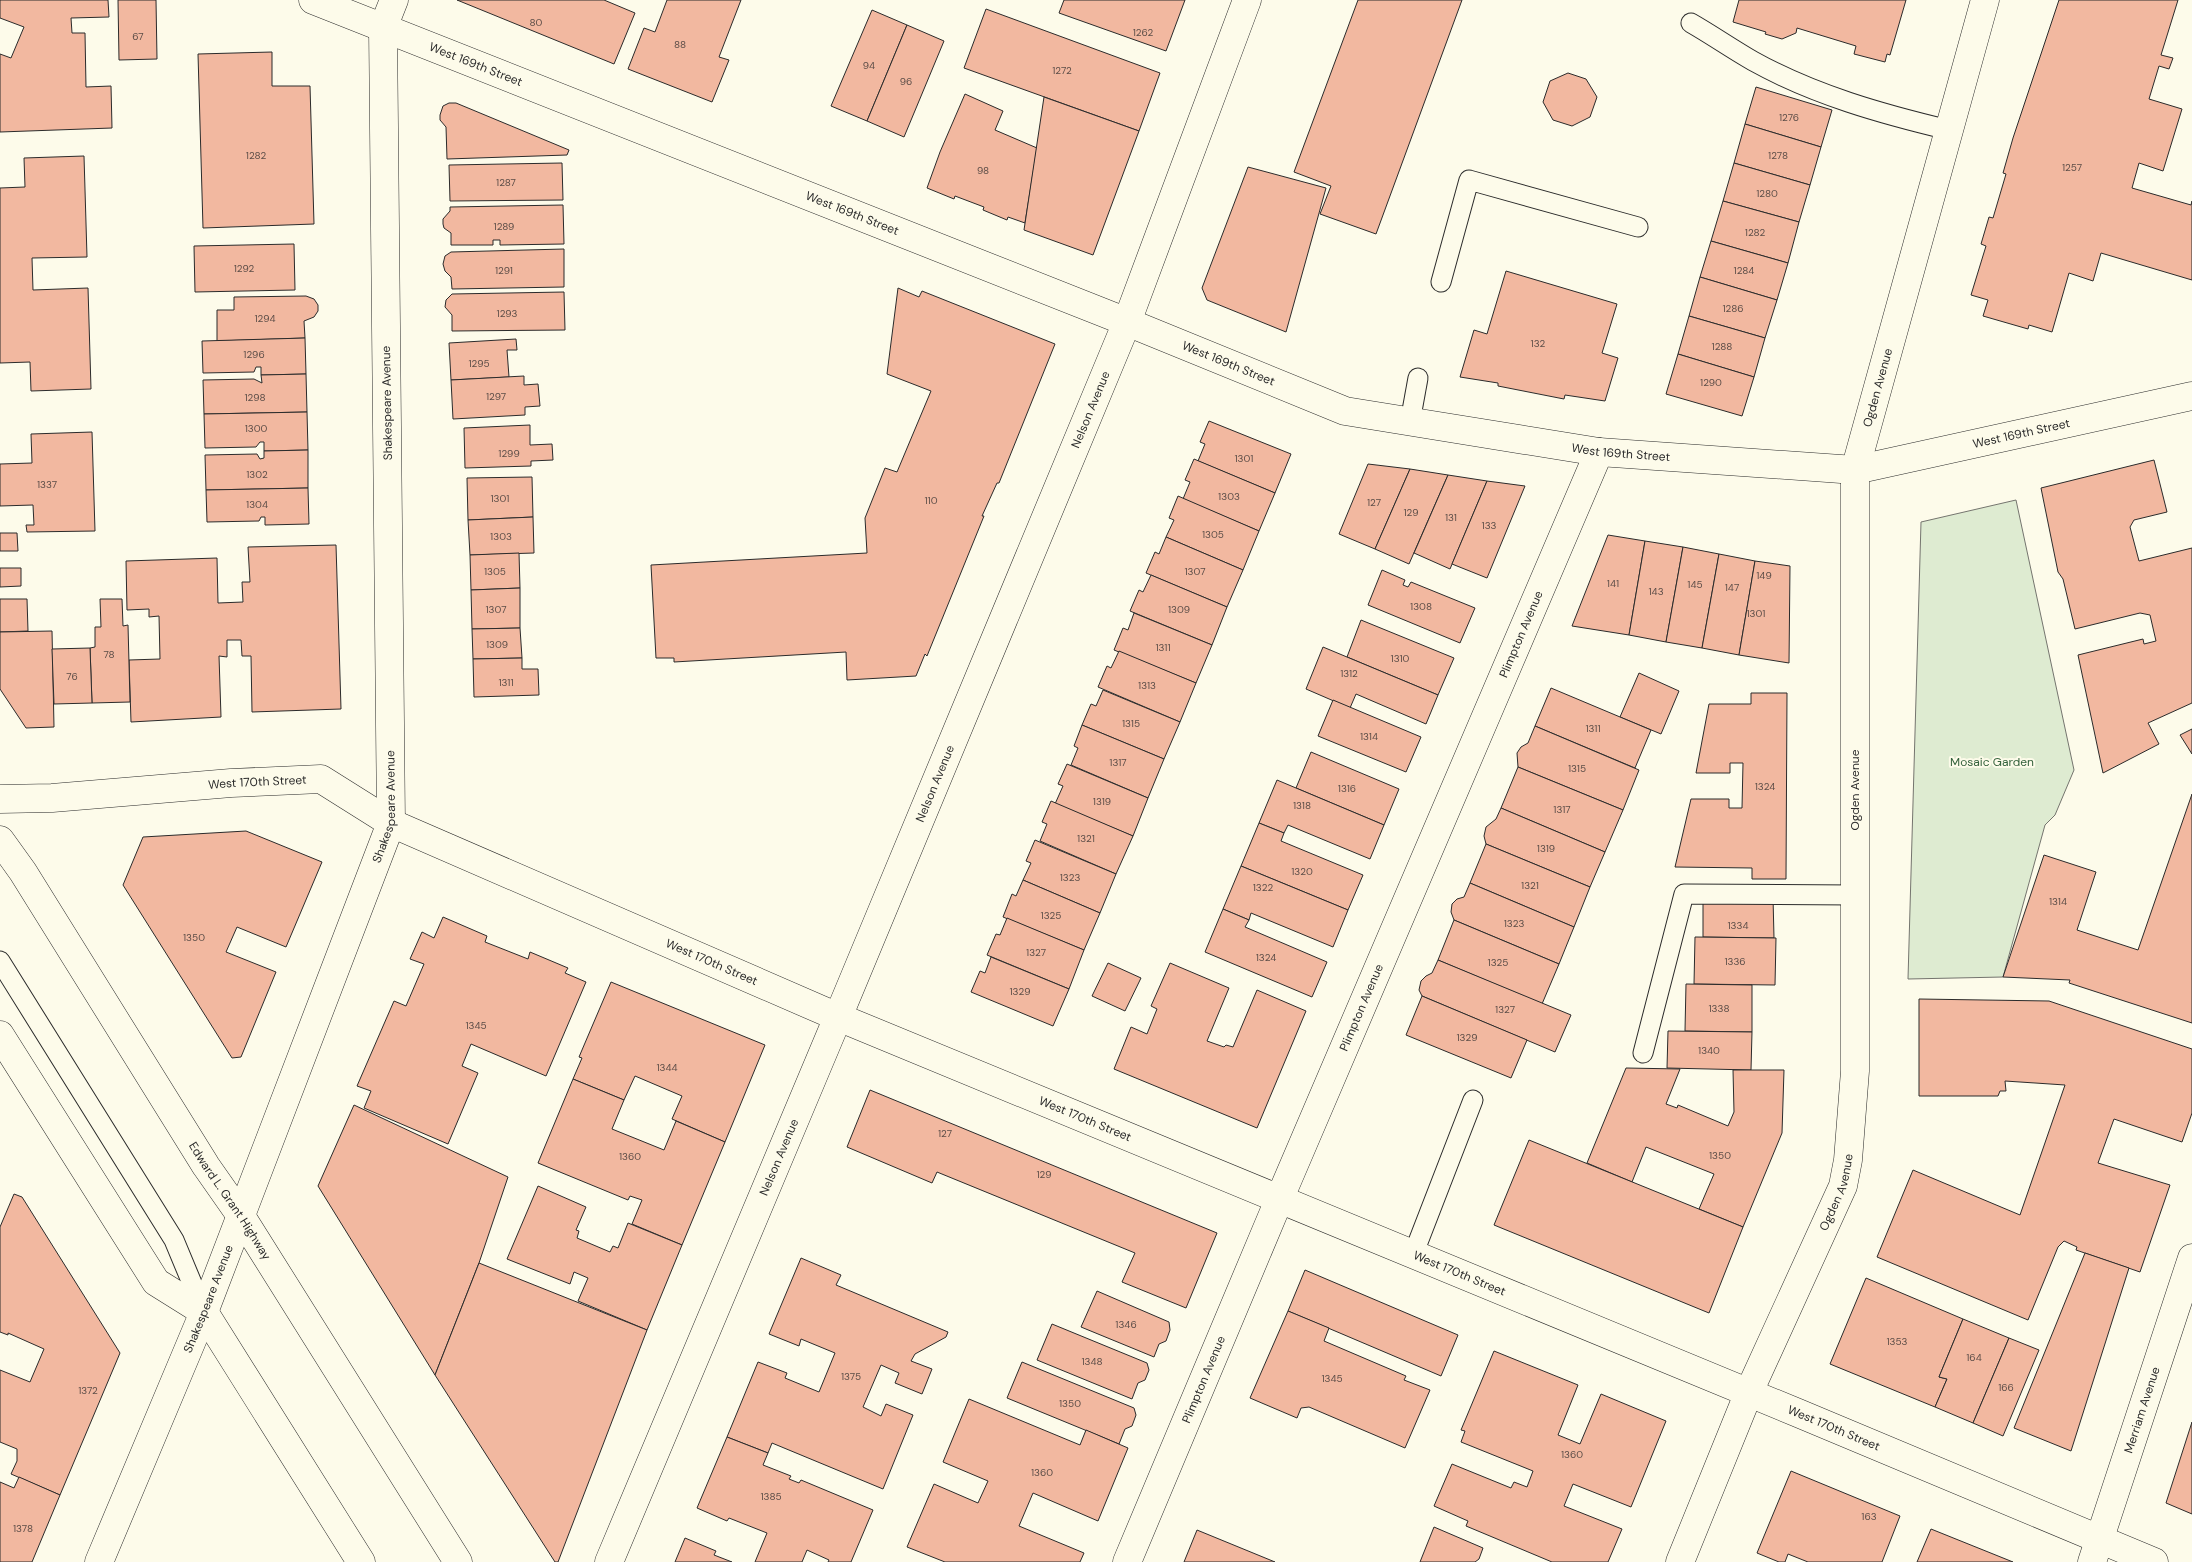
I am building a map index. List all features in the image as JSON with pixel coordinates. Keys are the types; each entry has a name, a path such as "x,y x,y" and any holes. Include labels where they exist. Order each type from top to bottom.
{"street":[{"name":"West 169th Street","path":"313,0 1126,322 1345,411 1599,452 1855,470 2192,396"},
{"name":"Shakespeare Avenue","path":"99,1562 204,1312 391,822 383,28 394,0"},
{"name":"Nelson Avenue","path":"609,1562 838,1017 1126,322 1247,0"},
{"name":"Ogden Avenue","path":"1680,1562 1749,1392 1843,1186 1849,1152 1855,1071 1855,470 1985,0"},
{"name":"Plimpton Avenue","path":"1127,1562 1279,1200 1599,452"},
{"name":"West 170th Street","path":"0,799 52,798 231,783 321,779 391,822 838,1017 1749,1392 2097,1551 2154,1562"},
{"name":"Edward L. Grant Highway","path":"0,840 23,872 206,1166 241,1216 458,1562"},
{"path":"0,1035 156,1282 204,1312 361,1562"},
{"name":"Merriam Avenue","path":"2097,1551 2192,1258"}],"lane":[{"path":"1691,23 1754,61 1821,92 1878,113 1949,130"},
{"path":"1441,282 1469,180 1638,227"},
{"path":"1410,422 1418,378"},
{"path":"1643,1053 1684,894 1855,895"},
{"path":"0,961 174,1240 204,1312"},
{"path":"1413,1255 1473,1100"}],"green space":[{"name":"Mosaic Garden","path":"2016,500 2074,770 2055,815 2045,825 2003,977 1908,979 1921,522"}],"building":[{"path":"0,0 108,0 109,17 71,18 72,33 85,33 86,87 111,86 112,128 0,132 0,54 11,58 24,27 0,18"},
{"path":"118,0 156,0 157,59 119,60"},
{"path":"457,0 604,0 635,13 614,64"},
{"path":"667,0 741,0 719,57 729,60 712,102 628,69 644,28 655,32"},
{"path":"1064,0 1185,0 1166,51 1059,13"},
{"path":"1358,0 1462,0 1376,234 1320,214 1331,186 1294,172"},
{"path":"1739,0 1906,0 1890,55 1887,54 1885,62 1854,54 1856,46 1797,28 1796,33 1782,39 1733,22"},
{"path":"2059,0 2178,0 2161,55 2173,58 2169,69 2159,66 2149,99 2182,109 2163,171 2139,163 2132,188 2191,205 2192,201 2192,280 2101,253 2093,281 2069,273 2052,332 2029,325 2028,329 1983,316 1988,300 1971,295 1986,246 1981,244 1989,217 1993,218 2006,174 2003,173 2013,138"},
{"path":"986,9 1160,73 1139,131 964,68"},
{"path":"872,10 907,25 867,121 831,106"},
{"path":"907,25 944,41 904,137 867,121"},
{"path":"272,52 272,86 310,86 314,224 203,228 198,54"},
{"path":"1568,73 1586,79 1597,97 1590,117 1572,126 1553,120 1543,102 1550,81"},
{"path":"1756,87 1832,110 1821,147 1745,124"},
{"path":"965,94 1003,111 995,130 1037,148 1025,223 1008,217 1007,220 983,210 984,207 955,196 954,199 927,188"},
{"path":"1044,97 1139,131 1093,255 1024,230"},
{"path":"449,103 456,103 569,150 567,155 447,159 446,127 440,120 440,115 443,106"},
{"path":"1745,124 1821,147 1810,185 1734,163"},
{"path":"84,156 87,257 32,258 33,290 88,288 91,389 31,391 30,362 0,363 0,188 25,187 24,158"},
{"path":"562,163 563,200 450,201 449,165"},
{"path":"1734,163 1810,185 1799,222 1723,201"},
{"path":"1248,167 1326,188 1286,332 1207,300 1202,288"},
{"path":"1723,201 1799,222 1788,263 1711,241"},
{"path":"563,205 564,244 500,245 500,240 493,240 493,245 451,245 451,233 444,228 443,224 443,219 450,211 450,207"},
{"path":"1711,241 1788,263 1777,300 1700,277"},
{"path":"294,244 295,290 195,292 194,246"},
{"path":"564,249 564,287 452,289 451,277 445,271 443,264 445,256 451,252"},
{"path":"1506,271 1617,304 1602,353 1618,358 1605,401 1565,395 1564,399 1498,386 1498,383 1460,377 1474,330 1487,334"},
{"path":"1700,277 1777,300 1765,338 1689,316"},
{"path":"898,288 919,297 922,291 1055,344 999,483 997,483 982,516 984,516 927,656 925,654 916,676 847,680 846,652 674,662 674,658 656,658 651,565 867,553 865,518 885,468 897,472 931,391 887,374"},
{"path":"564,292 565,330 452,331 452,315 445,307 446,300 452,294"},
{"path":"306,296 314,299 318,305 318,311 314,317 304,321 305,338 217,341 217,310 234,310 234,297"},
{"path":"1689,316 1765,338 1754,377 1678,354"},
{"path":"305,338 306,374 261,375 261,367 256,367 254,372 203,373 202,341"},
{"path":"516,339 517,350 507,350 509,377 451,380 449,343"},
{"path":"1678,354 1754,377 1742,416 1666,394"},
{"path":"306,374 307,412 204,414 203,380 254,379 262,383 261,375"},
{"path":"524,376 524,385 538,384 540,406 525,407 525,415 453,419 451,380"},
{"path":"307,412 308,450 264,451 264,442 260,442 256,447 205,448 204,414"},
{"path":"1209,421 1291,454 1275,493 1198,461 1205,444 1200,442"},
{"path":"530,425 530,445 552,444 553,460 531,461 531,466 465,468 464,428"},
{"path":"92,432 95,531 27,532 26,525 34,525 33,505 0,506 0,464 32,463 31,434"},
{"path":"308,450 308,488 206,490 205,455 257,454 260,459 264,458 264,451"},
{"path":"1194,459 1275,493 1259,531 1183,499 1190,482 1185,480"},
{"path":"2154,460 2167,512 2134,520 2130,527 2139,561 2192,548 2192,703 2148,723 2159,744 2103,773 2078,655 2143,639 2144,644 2156,641 2150,615 2140,613 2075,629 2063,579 2058,572 2041,488"},
{"path":"1368,464 1410,469 1375,549 1339,534"},
{"path":"1410,469 1448,475 1409,564 1375,549"},
{"path":"1448,475 1487,481 1450,569 1414,553"},
{"path":"532,477 533,517 468,520 467,478"},
{"path":"1487,481 1525,486 1487,578 1452,564"},
{"path":"308,488 309,524 265,525 265,517 261,517 259,521 207,522 206,490"},
{"path":"1178,496 1259,531 1243,570 1166,537 1174,520 1169,518"},
{"path":"533,517 534,553 470,555 468,520"},
{"path":"0,533 17,533 18,551 0,551"},
{"path":"1608,535 1645,541 1629,635 1572,626"},
{"path":"1166,537 1243,570 1227,607 1146,573 1155,552 1159,554"},
{"path":"1645,541 1683,547 1666,642 1629,635"},
{"path":"336,545 341,709 252,712 251,656 242,656 241,640 227,640 227,657 219,656 221,717 131,722 129,660 160,659 159,616 149,617 149,609 127,610 126,561 217,558 218,603 243,602 242,582 250,582 248,547"},
{"path":"1683,547 1719,554 1702,648 1666,642"},
{"path":"519,553 520,588 471,590 470,555"},
{"path":"1719,554 1755,561 1739,655 1702,648"},
{"path":"1755,561 1790,566 1789,663 1739,655"},
{"path":"0,568 21,568 21,586 0,587"},
{"path":"1382,570 1405,580 1403,585 1408,587 1411,582 1475,608 1460,643 1368,605"},
{"path":"1151,575 1227,607 1212,645 1130,611 1139,590 1143,592"},
{"path":"520,588 520,628 472,629 471,590"},
{"path":"0,599 27,599 28,631 0,632"},
{"path":"100,599 122,599 123,626 128,625 130,702 92,703 90,648 95,647 95,627 101,627"},
{"path":"1134,613 1212,645 1196,683 1114,650 1123,628 1128,630"},
{"path":"1361,620 1454,658 1438,695 1347,657"},
{"path":"520,628 522,658 473,659 472,629"},
{"path":"52,631 54,727 26,728 0,689 0,632"},
{"path":"1323,647 1438,695 1426,724 1356,694 1350,708 1306,689"},
{"path":"90,648 92,703 54,704 52,649"},
{"path":"1119,651 1196,683 1180,722 1098,687 1107,666 1111,668"},
{"path":"522,658 522,669 538,669 539,695 474,697 473,659"},
{"path":"1639,673 1679,691 1661,734 1620,717"},
{"path":"1551,688 1651,730 1635,768 1535,726"},
{"path":"1103,690 1180,722 1164,759 1082,725 1091,704 1096,706"},
{"path":"1751,693 1787,693 1786,879 1752,879 1752,868 1675,867 1691,799 1729,799 1729,808 1742,808 1743,763 1730,763 1730,773 1696,773 1709,704 1751,704"},
{"path":"1333,700 1421,737 1406,772 1318,736"},
{"path":"1082,725 1164,759 1148,798 1071,765 1078,748 1074,746"},
{"path":"1535,726 1639,770 1623,810 1518,767 1517,753 1521,747 1528,743"},
{"path":"2192,729 2192,754 2180,735"},
{"path":"1311,752 1399,789 1384,825 1296,788"},
{"path":"1067,764 1148,798 1133,836 1055,804 1063,786 1058,784"},
{"path":"1518,767 1623,810 1605,852 1501,808"},
{"path":"1277,780 1384,825 1370,859 1288,825 1284,833 1259,823"},
{"path":"2192,794 2192,1023 2069,983 2070,980 2003,977 2044,855 2096,872 2077,930 2138,950"},
{"path":"1051,801 1133,836 1116,874 1040,841 1047,824 1042,822"},
{"path":"1501,808 1605,852 1590,887 1486,844 1484,836 1486,827 1496,819"},
{"path":"1259,823 1284,833 1281,841 1363,875 1348,910 1241,866"},
{"path":"246,831 322,862 286,947 237,927 226,952 276,972 241,1057 232,1058 123,885 143,837"},
{"path":"1035,840 1116,874 1100,913 1023,880 1031,863 1026,861"},
{"path":"1486,844 1590,887 1574,927 1470,883"},
{"path":"1241,866 1348,910 1333,947 1251,913 1249,920 1223,909"},
{"path":"1023,880 1100,913 1084,950 1003,917 1012,894 1016,896"},
{"path":"1470,883 1574,927 1559,964 1454,920 1451,912 1452,904 1457,899 1464,897"},
{"path":"1703,897 1773,897 1774,938 1703,937"},
{"path":"1223,909 1249,920 1245,927 1327,962 1312,997 1205,952"},
{"path":"443,917 487,936 485,942 528,959 530,952 568,968 565,973 586,982 546,1076 471,1044 462,1066 478,1073 448,1144 364,1108 371,1091 357,1086 394,1001 406,1006 424,964 410,959 422,932 434,938"},
{"path":"1007,918 1084,950 1069,989 987,955 996,934 1000,935"},
{"path":"1454,920 1559,964 1542,1004 1438,960"},
{"path":"1695,937 1776,938 1775,985 1694,984"},
{"path":"991,957 1069,989 1053,1026 971,992 980,971 985,973"},
{"path":"1438,960 1571,1015 1555,1052 1422,996 1419,990 1421,981 1432,973"},
{"path":"1108,963 1141,978 1125,1011 1092,996"},
{"path":"1170,963 1229,988 1207,1041 1224,1047 1226,1045 1233,1047 1257,990 1306,1011 1257,1128 1114,1069 1131,1027 1147,1034 1157,1009 1151,1006"},
{"path":"611,982 765,1045 725,1142 672,1119 682,1096 635,1076 624,1100 573,1079 582,1058 579,1057"},
{"path":"1686,984 1752,985 1752,1032 1685,1031"},
{"path":"1422,996 1527,1040 1511,1078 1406,1035"},
{"path":"1919,999 2049,1001 2192,1049 2192,1113 2182,1142 2114,1119 2098,1163 2170,1185 2140,1272 2076,1250 2077,1247 2064,1241 2058,1247 2028,1320 1877,1257 1913,1170 2020,1215 2065,1085 2005,1081 2006,1091 2000,1091 1998,1096 1919,1096"},
{"path":"1668,1031 1752,1032 1751,1070 1667,1068"},
{"path":"1626,1068 1680,1069 1666,1104 1677,1108 1678,1105 1728,1126 1734,1112 1733,1070 1784,1070 1782,1133 1743,1227 1699,1209 1714,1174 1646,1147 1632,1182 1587,1163"},
{"path":"573,1079 624,1100 612,1129 664,1150 676,1121 725,1142 682,1245 632,1224 642,1200 630,1196 628,1200 538,1163"},
{"path":"870,1090 1217,1233 1186,1308 1122,1282 1135,1253 937,1172 932,1183 847,1147"},
{"path":"354,1105 508,1177 479,1263 435,1375 318,1186"},
{"path":"1529,1140 1743,1227 1709,1313 1494,1225"},
{"path":"538,1186 586,1207 576,1230 579,1231 577,1238 610,1252 613,1246 618,1248 628,1223 682,1245 647,1330 578,1301 588,1278 574,1272 570,1284 507,1259"},
{"path":"14,1194 22,1197 120,1353 60,1495 11,1474 17,1461 17,1449 0,1442 0,1370 30,1382 44,1349 8,1333 8,1335 0,1332 0,1227"},
{"path":"2085,1253 2129,1268 2071,1451 2014,1428"},
{"path":"801,1258 841,1275 836,1285 948,1332 946,1337 915,1354 911,1361 932,1369 922,1394 895,1383 899,1373 881,1365 863,1407 881,1416 886,1404 913,1415 883,1489 772,1443 768,1453 727,1437 758,1362 787,1373 785,1378 819,1392 835,1353 801,1339 799,1346 769,1334"},
{"path":"479,1263 647,1330 558,1562 555,1562 435,1375"},
{"path":"1305,1270 1458,1335 1441,1376 1288,1311"},
{"path":"1866,1278 1963,1319 1939,1377 1947,1379 1935,1407 1830,1364"},
{"path":"1097,1291 1169,1322 1170,1330 1166,1341 1159,1344 1154,1357 1081,1327"},
{"path":"1288,1311 1329,1328 1324,1341 1406,1376 1404,1380 1430,1390 1405,1448 1309,1407 1301,1408 1297,1418 1250,1398"},
{"path":"1963,1319 2009,1338 1973,1423 1935,1407 1947,1379 1939,1377"},
{"path":"1052,1324 1147,1363 1149,1370 1145,1380 1138,1383 1132,1399 1037,1360"},
{"path":"2009,1338 2039,1350 2003,1436 1973,1423"},
{"path":"1494,1351 1578,1385 1558,1435 1580,1444 1601,1394 1666,1421 1631,1507 1573,1484 1564,1506 1622,1529 1608,1562 1552,1562 1466,1526 1468,1521 1434,1506 1452,1464 1511,1488 1514,1482 1527,1487 1533,1471 1461,1442 1465,1431 1461,1430"},
{"path":"1022,1362 1134,1408 1136,1415 1132,1426 1125,1429 1119,1444 1007,1398"},
{"path":"969,1399 1080,1445 1086,1430 1128,1448 1098,1521 1033,1493 1019,1526 1084,1553 1080,1562 945,1562 907,1547 934,1484 978,1503 988,1481 943,1462"},
{"path":"2192,1422 2192,1514 2166,1503"},
{"path":"727,1437 768,1453 763,1465 791,1476 789,1479 799,1483 801,1480 873,1510 851,1562 828,1562 829,1560 807,1550 802,1562 755,1562 767,1533 729,1518 727,1521 697,1508"},
{"path":"1791,1471 1900,1516 1882,1562 1808,1562 1788,1554 1785,1562 1779,1562 1757,1553"},
{"path":"19,1477 60,1495 32,1562 0,1562 0,1482 14,1488"},
{"path":"1434,1527 1483,1548 1479,1559 1475,1562 1420,1562"},
{"path":"1931,1529 2013,1562 1917,1562"},
{"path":"1197,1530 1275,1562 1184,1562"},
{"path":"685,1538 716,1551 714,1555 732,1562 675,1562"}]}
